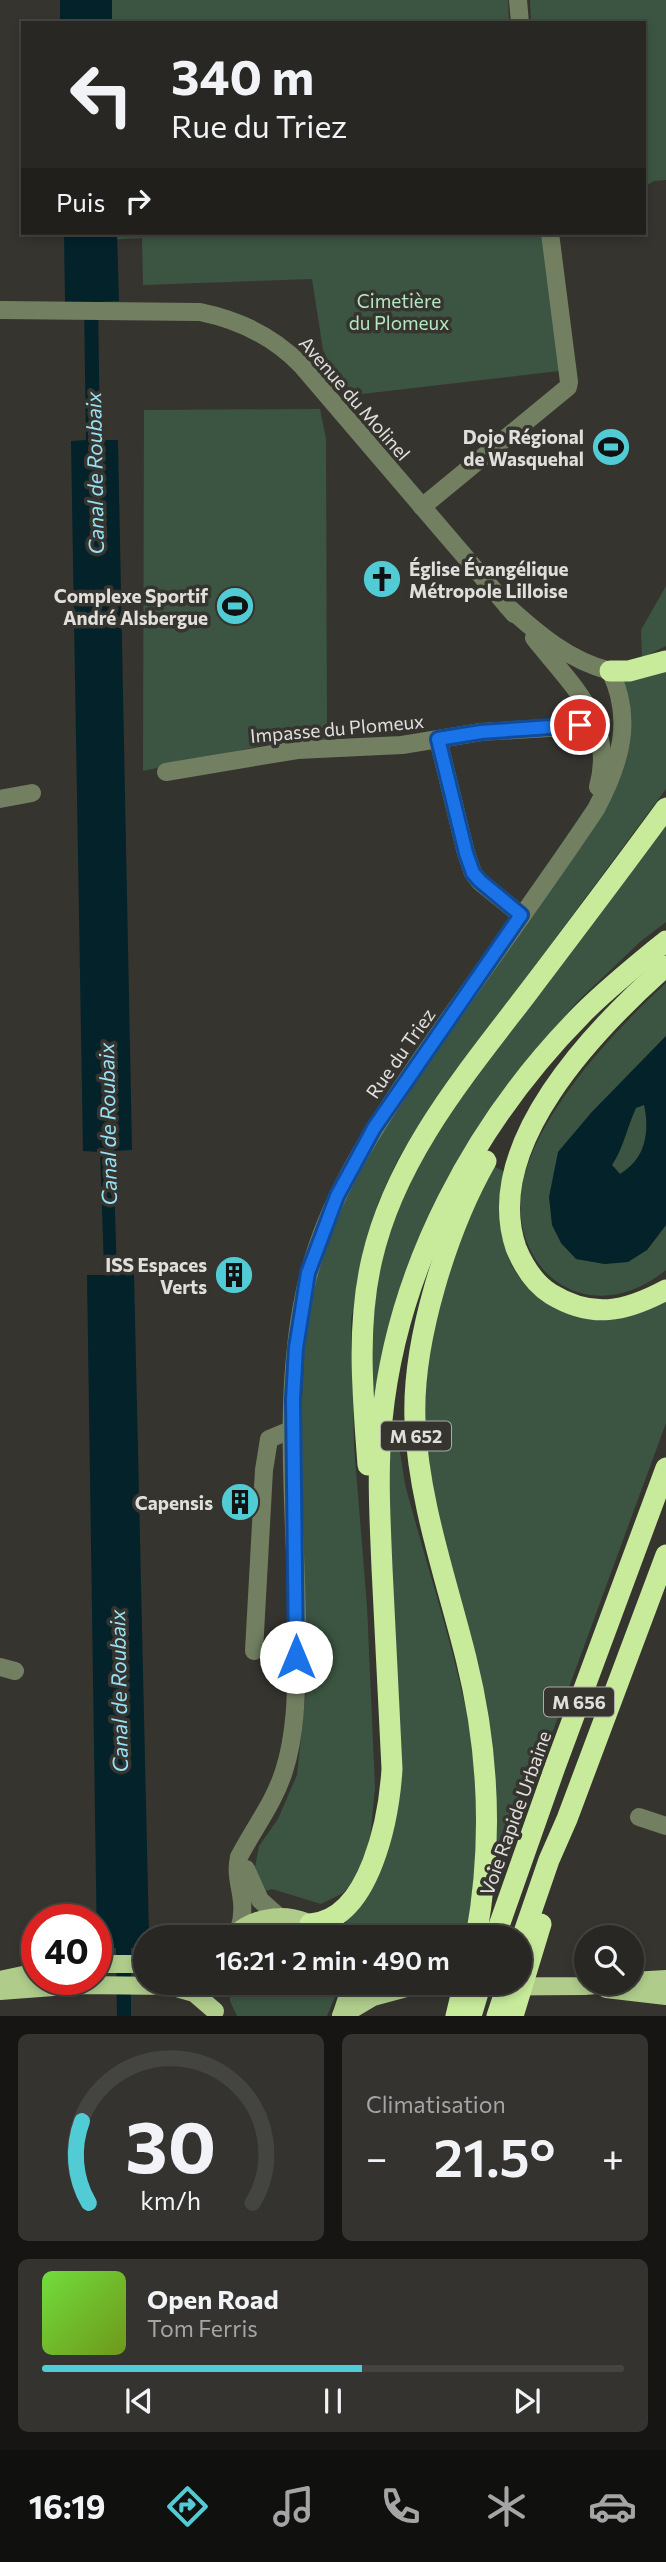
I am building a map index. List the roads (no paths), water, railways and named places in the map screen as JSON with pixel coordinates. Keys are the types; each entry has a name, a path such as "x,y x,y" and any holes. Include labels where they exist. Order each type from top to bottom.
{"highway":[{"path":"610,671 629,671 666,661"},
{"path":"385,1638 368,1462 361,1353 368,1275 386,1209 411,1158 452,1094 666,808"},
{"name":"M 652","path":"477,1925 486,1847 485,1768 472,1685 427,1509 420,1471 415,1419 419,1365 437,1282 475,1181 527,1094 618,983 666,941"},
{"path":"666,966 597,1037 563,1076 543,1106 515,1164 509,1215 512,1236 520,1257 532,1276 545,1290 566,1303 585,1309 625,1308 666,1290"},
{"path":"310,1924 326,1920 355,1897 374,1859 388,1813 392,1769 379,1462 387,1381 405,1305 449,1198 485,1136 549,1051 582,1014 618,983"},
{"name":"Voie Rapide Urbaine","path":"499,1925 666,1468"},
{"name":"M 656","path":"527,1925 666,1555"},
{"path":"513,2016 554,1884 567,1819"},
{"path":"456,2016 461,1995"},
{"path":"471,2016 477,1995"},
{"path":"497,2016 504,1995"}],"main road":[{"path":"249,1925 279,1917 310,1924"},
{"path":"112,1964 133,1964"},
{"path":"0,1980 21,1975"},
{"path":"644,1980 666,1979"},
{"path":"0,1991 93,1985 156,1985 190,1991 204,1999 216,2013"},
{"path":"532,1986 574,1986"},
{"path":"644,1993 666,1996"},
{"path":"213,1995 216,2013"},
{"path":"341,2016 347,1995"},
{"path":"341,2016 367,1999 381,1995"}],"street":[{"path":"518,0 520,21"},
{"path":"422,507 568,387 550,235"},
{"name":"Avenue du Molinel","path":"0,310 172,311 216,315 243,325 273,341 301,365 581,696 597,725 603,747 602,771 594,797 575,838"},
{"name":"Avenue du Molinel","path":"507,606 568,655 610,671"},
{"name":"Rue du Triez","path":"238,1925 244,1906 237,1863 280,1784 294,1724 297,1598 294,1375 303,1300 315,1252 337,1196 385,1112 602,797 619,751 623,711 621,696 610,671"},
{"name":"Impasse du Plomeux","path":"166,772 297,750 402,745 481,732 597,725"},
{"path":"438,739 473,873 521,915"},
{"path":"0,799 32,793"},
{"path":"254,1651 264,1470 269,1439 293,1429"},
{"path":"639,1817 666,1826"},
{"name":"Rue du Triez","path":"248,1842 245,1860 249,1879 260,1900 279,1917"}],"water":[{"path":"60,0 112,0 112,21 60,21"},
{"name":"Canal de Roubaix","path":"64,235 117,235 119,301 98,302 100,440 118,440 132,1150 113,1151 117,1274 134,1274 149,1925 133,1925 131,2016 117,2016 112,1904 96,1904 87,1275 104,1275 104,1267 100,1152 83,1151 71,441 86,440 84,302 65,302"},
{"path":"666,1036 666,1225 647,1250 628,1262 605,1264 576,1259 561,1243 552,1225 549,1197 558,1152 590,1114","holes":["644,1105 646,1134 641,1152 636,1161 620,1174 612,1165 636,1108"]}],"place":[{"name":"Dojo Régional de Wasquehal","path":"611,447"},
{"name":"Église Évangélique Métropole Lilloise","path":"382,579"},
{"name":"Complexe Sportif André Alsbergue","path":"235,606"},
{"name":"ISS Espaces Verts","path":"234,1275"},
{"name":"Capensis","path":"240,1502"}],"park label":[{"name":"Cimetière du Plomeux","path":"399,311"}]}
